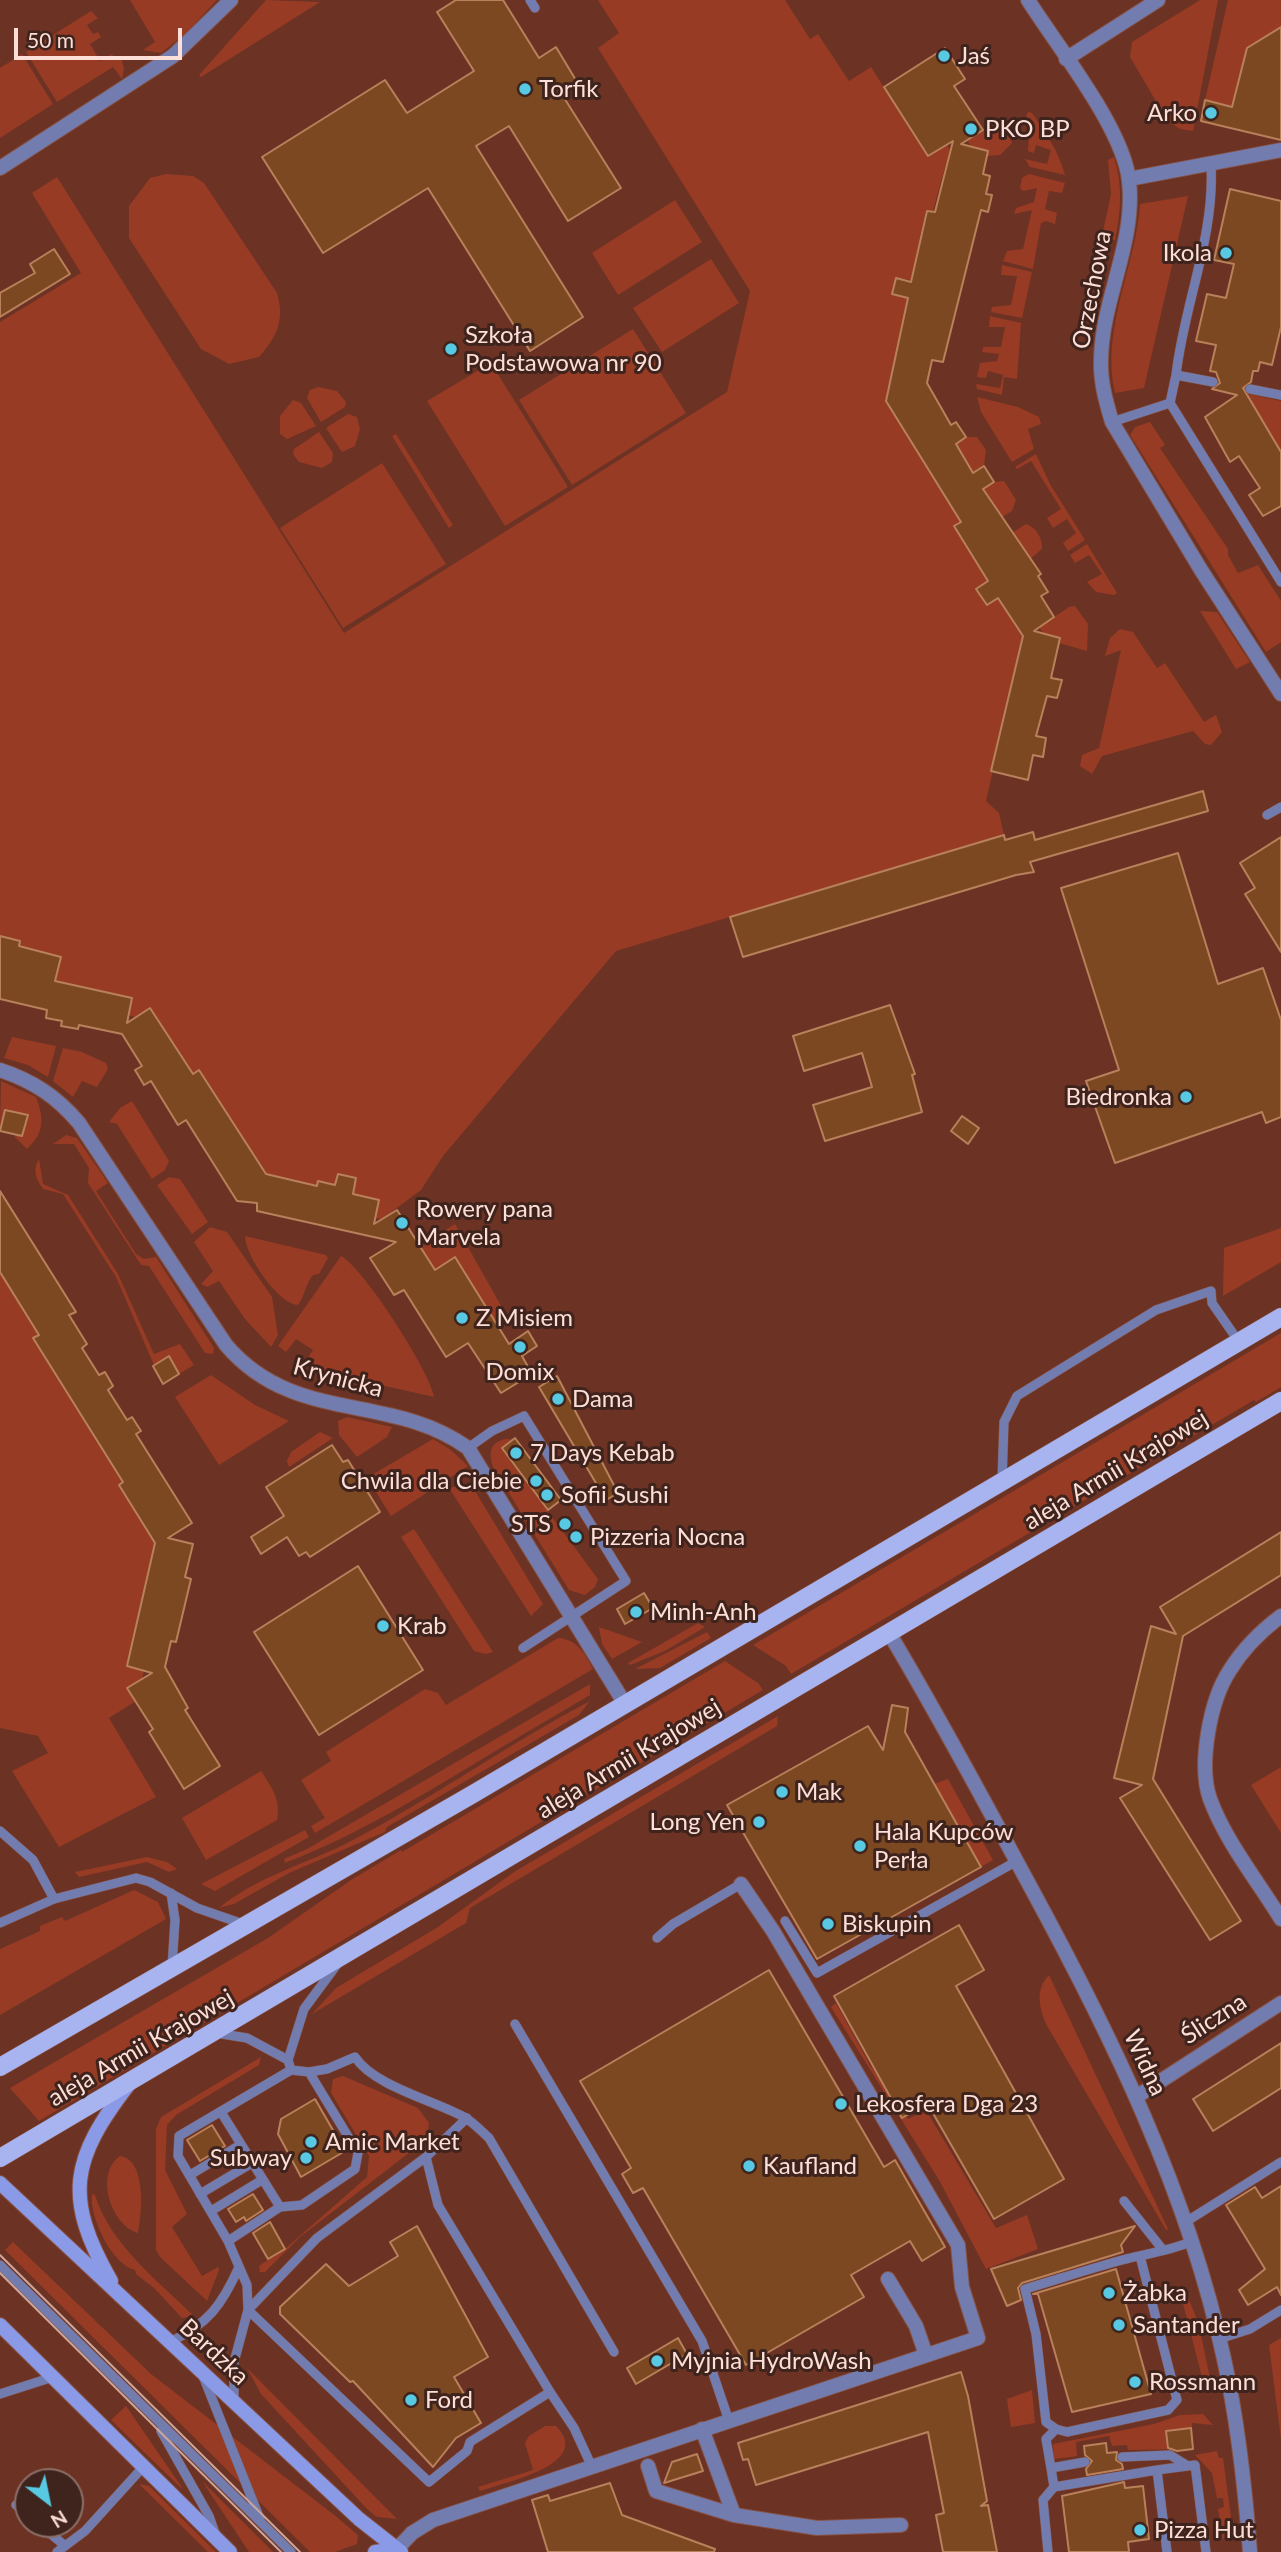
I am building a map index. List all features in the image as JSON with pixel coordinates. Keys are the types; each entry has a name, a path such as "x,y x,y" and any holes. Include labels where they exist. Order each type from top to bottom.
{"main road":[{"name":"aleja Armii Krajowej","path":"0,2067 625,1704 1281,1317"},
{"name":"aleja Armii Krajowej","path":"0,2158 1281,1401"}],"street":[{"path":"0,168 173,56 231,0"},
{"name":"Orzechowa","path":"1028,0 1118,143 1129,178 1128,228 1104,330 1101,360 1104,397 1112,422 1194,559 1281,694"},
{"path":"1066,59 1158,0"},
{"path":"1129,178 1281,150"},
{"name":"Krynicka","path":"0,1070 30,1080 55,1097 79,1123 226,1345 254,1374 305,1397 438,1429 468,1448 625,1704"},
{"path":"1281,1616 1260,1632 1229,1671 1213,1711 1206,1754 1208,1792 1217,1816 1281,1919"},
{"name":"Widna","path":"889,1633 926,1692 1017,1861 1136,2097 1191,2242 1219,2339 1240,2448 1250,2552"},
{"path":"375,2552 399,2551 419,2527 433,2520 978,2338 962,2287 958,2245 787,1954 741,1884"},
{"name":"Śliczna","path":"1136,2097 1281,2003"},
{"path":"119,2294 96,2254 86,2229 79,2190 82,2167 90,2144 102,2119 130,2083"},
{"name":"Bardzka","path":"0,2183 359,2519 399,2551"},
{"path":"888,2279 916,2326 926,2355"},
{"path":"0,2325 230,2552"},
{"path":"702,2429 734,2515"},
{"path":"648,2466 656,2491 734,2515 817,2528 901,2525"}],"lane":[{"path":"1211,165 1210,216 1181,337 1170,403 1281,582"},
{"path":"1176,374 1213,382"},
{"path":"1250,388 1281,395"},
{"path":"1112,422 1170,403"},
{"path":"1267,815 1281,807"},
{"path":"1002,1481 1004,1422 1017,1396 1122,1329 1172,1302 1211,1291 1212,1303 1239,1342"},
{"path":"468,1448 492,1431 524,1416 626,1581 523,1648"},
{"path":"0,1831 33,1860 54,1899"},
{"path":"785,1921 817,1973 1017,1861"},
{"path":"0,1923 54,1899 136,1878 197,1908 246,1925"},
{"path":"657,1938 689,1914 741,1884"},
{"path":"171,1893 175,1920 172,1967"},
{"path":"234,2401 234,2362 248,2311 247,2286 228,2241 178,2156 179,2136 289,2065 304,2009 342,1957"},
{"path":"515,2024 702,2341 729,2421"},
{"path":"215,2033 247,2038 289,2065 309,2072 355,2057 361,2067 467,2118 489,2138 614,2352"},
{"path":"228,2241 280,2207 302,2206 355,2169 358,2153 309,2072"},
{"path":"220,2112 280,2207"},
{"path":"248,2311 317,2238 425,2157 467,2118"},
{"path":"190,2175 240,2146"},
{"path":"425,2157 438,2204 550,2392 575,2428 592,2468"},
{"path":"1184,2223 1281,2162"},
{"path":"200,2194 251,2163"},
{"path":"211,2211 262,2180"},
{"path":"1124,2200 1163,2250"},
{"path":"1140,2256 1177,2400 1168,2410 1068,2432 1056,2429 1046,2422 1036,2334 1025,2289 1140,2256 1191,2242"},
{"path":"0,2265 291,2552"},
{"path":"170,2342 193,2331 209,2318 239,2267"},
{"path":"1219,2339 1250,2329 1281,2310"},
{"path":"248,2311 429,2482 467,2451 470,2442 550,2392"},
{"path":"200,2370 262,2524"},
{"path":"0,2394 53,2377"},
{"path":"141,2404 166,2437 209,2515 217,2539"},
{"path":"1054,2487 1046,2439 1056,2429"},
{"path":"1122,2457 1170,2455 1188,2466"},
{"path":"1051,2468 1085,2462"},
{"path":"1048,2552 1043,2500 1054,2487 1195,2465 1206,2552"},
{"path":"61,2549 85,2532 144,2466"},
{"path":"1157,2470 1167,2552"}],"shaded area":[{"path":"130,0 217,0 185,34 161,53 143,50 155,42"},
{"path":"266,0 320,2 201,77 199,75"},
{"path":"598,0 785,0 810,39 818,34 849,81 871,67 928,157 947,145 950,149 933,211 926,210 911,280 896,278 892,293 908,298 887,393 893,413 961,522 955,527 1023,636 986,801 999,813 1004,835 616,951 443,1156 421,1190 382,1219 375,1218 378,1200 353,1194 356,1178 338,1174 335,1185 318,1181 317,1186 266,1174 199,1070 193,1074 150,1008 135,1017 128,1015 132,998 56,981 60,957 42,952 15,963 20,941 0,936 0,322 81,273 32,193 57,177 344,633 727,392 750,291 598,48 619,33"},
{"path":"1200,0 1218,0 1193,131 1180,129 1167,120 1130,57 1132,42"},
{"path":"1228,0 1281,0 1281,27 1252,45 1232,107 1205,100"},
{"path":"91,11 98,18 87,25 93,34 98,32 101,37 90,44 100,61 112,54 115,60 121,56 124,69 122,79 113,67 57,102 26,52"},
{"path":"22,54 53,104 0,138 0,68"},
{"path":"1028,112 1032,113 1051,143 1065,175 1030,167 1025,159 1047,164 1051,150 1036,145 1034,153 1028,151 1029,133 1025,119"},
{"path":"994,124 1007,130 1012,143 1000,155 987,156 988,151 971,146 967,140"},
{"path":"1114,157 1120,188 1117,229 1115,240 1101,241 1111,194 1108,160"},
{"path":"166,174 193,176 204,183 277,293 280,312 278,328 259,357 229,364 201,349 129,238 129,206 150,178"},
{"path":"1029,174 1065,183 1062,193 1049,191 1045,209 1057,213 1055,224 1046,221 1041,223 1033,269 1003,261 1007,251 1023,249 1032,210 1014,214 1016,208 1034,202 1037,188 1023,191 1020,188 1022,178"},
{"path":"1188,196 1144,388 1115,393 1112,346 1115,322 1140,204"},
{"path":"675,200 702,242 618,295 592,253"},
{"path":"711,259 739,303 662,352 633,308"},
{"path":"1002,265 1032,272 1022,318 991,312 992,307 1011,305 1017,276 1001,275"},
{"path":"990,316 1021,323 1017,379 1004,377 1002,395 977,389 976,384 1000,388 1003,375 988,371 986,378 977,377 980,363 997,361 999,354 982,352 983,347 1001,347 1005,327 989,327"},
{"path":"633,329 686,413 572,485 519,400"},
{"path":"491,363 568,487 505,526 427,401"},
{"path":"318,387 337,391 346,402 345,407 321,422 307,398 310,390"},
{"path":"1248,394 1281,401 1281,452 1247,398"},
{"path":"977,397 1018,407 1039,417 1041,424 1028,429 1034,449 1012,462 981,412"},
{"path":"293,400 301,403 316,426 287,439 280,434 280,416"},
{"path":"348,414 357,417 360,429 355,446 342,452 326,428"},
{"path":"1150,422 1165,445 1160,448 1228,549 1228,555 1238,573 1258,565 1281,601 1281,642 1266,652 1130,435 1135,427"},
{"path":"319,432 333,453 332,462 322,468 299,462 293,454 294,449"},
{"path":"396,434 453,525 449,528 392,436"},
{"path":"966,437 977,437 986,450 984,466 973,473 956,444"},
{"path":"1036,454 1050,484 1085,540 1068,551 1063,543 1076,533 1067,519 1053,528 1047,518 1061,509 1031,461 1017,469 1015,467"},
{"path":"382,463 446,564 343,628 280,528"},
{"path":"1004,481 1016,500 1012,511 994,522 992,503 983,489 994,482"},
{"path":"1026,524 1038,534 1042,549 1022,566 1004,538"},
{"path":"1087,544 1117,593 1114,595 1096,592 1087,582 1102,574 1089,555 1075,563 1070,555"},
{"path":"1075,606 1088,624 1087,651 1059,643 1060,637 1043,633 1039,627 1069,607"},
{"path":"1200,611 1217,612 1250,662 1236,669"},
{"path":"1120,629 1133,632 1157,668 1165,663 1204,722 1216,715 1222,732 1211,745 1205,744 1193,731 1102,756 1092,774 1080,766 1082,755 1099,748 1121,650 1105,656 1110,638"},
{"path":"12,1037 56,1046 48,1077 28,1065 4,1058"},
{"path":"63,1048 82,1052 106,1063 108,1069 97,1087 82,1081 73,1097 53,1081"},
{"path":"1,1081 36,1097 41,1118 40,1131 27,1149 15,1135 22,1136 27,1115 5,1110 0,1131"},
{"path":"132,1101 169,1161 165,1170 152,1179 117,1124 109,1122 120,1108"},
{"path":"66,1135 77,1138 108,1183 96,1191 136,1254 144,1259 156,1257 214,1348 213,1354 205,1353 149,1266 141,1265 88,1183 89,1168 74,1144 53,1144"},
{"path":"39,1159 43,1184 68,1195 118,1274 154,1354 180,1344 194,1365 179,1374 169,1356 154,1365 116,1277 63,1194 43,1189 38,1182 35,1171"},
{"path":"169,1177 180,1179 208,1222 192,1234 157,1185"},
{"path":"455,1224 504,1311 497,1325 455,1258 435,1270 420,1246"},
{"path":"210,1227 227,1232 272,1297 278,1335 271,1347 245,1319 219,1281 207,1287 201,1284 213,1271 194,1242"},
{"path":"1281,1228 1281,1262 1223,1296 1224,1248"},
{"path":"245,1236 326,1255 328,1258 319,1274 310,1279 298,1305 290,1303 272,1288 250,1255"},
{"path":"341,1256 364,1279 395,1322 421,1366 434,1397 323,1372 305,1362 313,1350 296,1339 286,1352 278,1346"},
{"path":"0,1272 33,1326 44,1331 33,1339 123,1482 119,1486 132,1506 152,1528 147,1531 155,1543 127,1666 144,1671 142,1679 127,1688 136,1701 109,1718 156,1797 59,1847 12,1771 48,1753 38,1736 0,1728"},
{"path":"1281,1333 1281,1387 1256,1402 1254,1400 791,1674 786,1666 753,1645"},
{"path":"211,1375 255,1405 289,1421 219,1465 175,1397"},
{"path":"347,1417 392,1427 387,1437 357,1457 339,1435 338,1421"},
{"path":"320,1432 333,1438 289,1467 287,1461 291,1452"},
{"path":"433,1439 451,1450 468,1466 391,1516 369,1481 370,1476"},
{"path":"508,1439 518,1441 504,1452 598,1579 595,1587 585,1595 569,1590 494,1469 492,1449 497,1442"},
{"path":"471,1484 543,1604 531,1616 449,1488"},
{"path":"414,1529 493,1652 486,1654 474,1651 401,1537"},
{"path":"698,1623 705,1627 665,1651 630,1665 628,1663"},
{"path":"599,1627 642,1642 612,1659 602,1644"},
{"path":"707,1632 711,1638 660,1668 635,1669"},
{"path":"558,1638 575,1644 593,1669 315,1833 311,1826 325,1818 301,1780 331,1761 326,1752 425,1689 438,1693 446,1705"},
{"path":"725,1661 758,1683 763,1690 39,2121 10,2088 268,1938 351,1880 401,1850 402,1852"},
{"path":"590,1684 590,1695 424,1794 356,1831 285,1863 284,1859 307,1849"},
{"path":"590,1701 579,1715 387,1827 385,1832 289,1873 234,1904 219,1908 249,1887 351,1841"},
{"path":"778,1716 777,1726 470,1908 466,1923 312,2014 336,1988 438,1927 514,1872"},
{"path":"1281,1767 1281,1833 1251,1785"},
{"path":"261,1771 277,1800 277,1820 206,1860 182,1818"},
{"path":"948,1779 993,1860 981,1867 934,1784"},
{"path":"305,1830 309,1837 215,1891 201,1884"},
{"path":"147,1857 167,1862 177,1869 169,1872 147,1862 79,1877 75,1872"},
{"path":"134,1890 158,1902 166,1919 0,2015 0,1949 40,1931 40,1926 62,1917 65,1921"},
{"path":"1049,1975 1168,2229 1166,2230 1046,2024 1040,1992"},
{"path":"836,2003 870,2065 908,2119 926,2110 996,2228 1027,2215 1038,2249 986,2269 939,2180 831,2007"},
{"path":"261,2057 259,2065 176,2115 167,2125 165,2170 187,2214 172,2227 202,2276 218,2267 219,2270 207,2301 160,2257 156,2250 156,2129 161,2117"},
{"path":"343,2076 418,2108 429,2123 427,2139 300,2237 265,2272 260,2272 259,2266 286,2248 367,2177 369,2156 331,2093 333,2079"},
{"path":"120,2156 129,2160 139,2177 141,2213 138,2233 120,2220 109,2198 108,2174 112,2164"},
{"path":"92,2194 123,2246 194,2316 182,2318 135,2270 126,2266 110,2250 94,2215"},
{"path":"13,2242 151,2374 333,2514 358,2535 357,2544 335,2552 310,2552 5,2250"},
{"path":"1178,2284 1196,2316 1210,2377 1204,2385"},
{"path":"1281,2338 1281,2439 1269,2345"},
{"path":"247,2368 397,2519 377,2517 367,2509 261,2394"},
{"path":"1032,2390 1035,2423 1011,2427 1007,2399"},
{"path":"126,2406 181,2486 182,2489 111,2420"},
{"path":"1203,2414 1213,2425 1192,2423 1193,2449 1128,2450 1127,2445 1112,2446 1109,2436 1076,2442 1077,2456 1054,2459 1053,2444 1154,2424 1180,2415"},
{"path":"545,2426 556,2426 565,2439 564,2451 555,2461 524,2477 480,2491 478,2487 533,2470 525,2443 529,2436"},
{"path":"1217,2451 1219,2458 1223,2458 1233,2532 1223,2539 1218,2509 1224,2507 1223,2498 1217,2498 1212,2473 1195,2455"},
{"path":"202,2481 273,2552 249,2552"},
{"path":"139,2484 149,2486 216,2552 208,2552"}],"building":[{"path":"456,0 503,0 539,58 556,47 577,82 561,93 621,188 568,221 509,126 476,146 583,317 530,351 428,188 323,253 262,157 385,80 407,113 474,71 437,12"},
{"path":"1281,27 1281,140 1201,121 1205,100 1232,107 1247,48"},
{"path":"945,48 965,79 954,86 983,130 961,144 988,151 983,174 990,176 986,194 992,195 988,212 981,210 943,362 932,360 927,383 951,425 956,422 966,437 956,444 973,473 984,466 994,482 983,489 1041,574 1038,576 1048,592 1041,596 1054,617 1034,631 1060,638 1051,678 1062,680 1057,698 1047,696 1036,736 1046,738 1043,757 1033,755 1028,780 991,771 1023,636 998,598 987,605 976,589 988,581 954,526 961,522 886,401 908,298 892,294 896,278 911,282 927,211 935,212 953,141 928,156 884,87"},
{"path":"1230,189 1281,201 1281,327 1272,365 1260,362 1258,371 1253,371 1251,382 1243,388 1281,452 1281,506 1263,516 1249,495 1260,488 1239,456 1230,462 1205,417 1237,395 1212,389 1220,383 1216,372 1210,371 1216,345 1196,341 1207,294 1226,298 1234,264 1214,260"},
{"path":"54,249 70,274 0,317 0,293 35,273 30,264"},
{"path":"1203,791 1208,811 1030,862 1034,872 1016,875 743,957 730,917 1004,835 1005,840 1033,832 1035,840"},
{"path":"1281,837 1281,952 1245,894 1255,888 1240,863"},
{"path":"1178,853 1218,984 1263,968 1281,1020 1281,1117 1266,1123 1262,1112 1115,1163 1086,1081 1119,1070 1061,888"},
{"path":"0,936 20,941 19,946 61,957 55,981 132,998 127,1023 150,1008 193,1074 199,1070 266,1174 317,1186 318,1181 335,1185 338,1174 356,1178 353,1194 379,1200 374,1224 397,1210 435,1270 455,1257 509,1344 528,1331 537,1346 522,1356 532,1374 501,1393 468,1343 446,1357 404,1290 394,1295 370,1258 396,1242 257,1211 257,1203 237,1201 186,1120 178,1125 151,1081 144,1085 135,1070 142,1066 122,1034 79,1025 78,1029 61,1026 62,1021 46,1018 47,1010 0,999"},
{"path":"890,1005 915,1074 912,1075 922,1112 825,1141 813,1105 872,1087 862,1053 804,1071 793,1036"},
{"path":"5,1110 28,1115 22,1136 0,1131"},
{"path":"962,1116 979,1128 968,1144 951,1131"},
{"path":"0,1191 76,1312 69,1315 87,1344 82,1348 99,1375 105,1372 113,1386 108,1390 127,1420 132,1417 141,1431 136,1434 192,1523 168,1538 193,1544 185,1577 191,1579 176,1642 171,1641 165,1667 188,1708 185,1710 220,1766 184,1789 149,1732 153,1729 127,1688 152,1673 127,1666 155,1543 119,1485 123,1482 33,1338 39,1335 0,1272"},
{"path":"169,1356 179,1374 163,1384 153,1366"},
{"path":"557,1376 618,1493 606,1500 539,1387"},
{"path":"515,1438 561,1500 548,1510 502,1448"},
{"path":"332,1445 343,1462 348,1460 380,1512 310,1557 306,1552 299,1556 287,1537 261,1554 251,1537 284,1516 266,1487"},
{"path":"1281,1532 1281,1575 1183,1636 1153,1779 1241,1921 1210,1940 1120,1798 1142,1785 1114,1778 1151,1626 1176,1634 1160,1607"},
{"path":"358,1566 423,1670 319,1735 254,1632"},
{"path":"644,1593 653,1608 625,1624 617,1609"},
{"name":"Hala Kupców Perła","path":"892,1705 908,1708 905,1732 981,1867 817,1959 727,1805 868,1726 883,1750"},
{"path":"959,1925 984,1970 956,1986 1064,2179 994,2219 927,2103 902,2118 834,1996"},
{"name":"Kaufland","path":"769,1970 884,2167 895,2160 945,2247 922,2261 910,2241 851,2275 864,2297 746,2365 643,2188 633,2193 622,2174 631,2168 580,2081"},
{"path":"1281,2043 1281,2088 1213,2131 1193,2099"},
{"name":"Amic Market","path":"315,2099 345,2151 301,2177 278,2134 281,2119"},
{"path":"212,2125 225,2146 200,2161 187,2140"},
{"path":"1281,2186 1281,2295 1277,2287 1248,2305 1239,2290 1265,2269 1226,2205 1255,2187 1262,2198"},
{"path":"253,2194 263,2210 246,2221 244,2217 236,2222 228,2209"},
{"path":"270,2222 285,2249 268,2259 253,2233"},
{"path":"417,2226 488,2357 454,2377 481,2423 456,2438 433,2467 353,2381 350,2382 280,2314 280,2307 326,2264 349,2286 398,2256 390,2242"},
{"path":"1135,2226 1121,2245 1123,2252 1022,2283 1018,2288 1021,2300 1007,2306 991,2269"},
{"path":"1116,2269 1151,2394 1072,2412 1038,2294 1033,2294"},
{"name":"Myjnia HydroWash","path":"678,2338 687,2354 636,2384 627,2368"},
{"path":"961,2372 968,2396 987,2501 981,2506 988,2505 997,2552 943,2552 936,2515 944,2513 928,2432 756,2485 748,2459 743,2460 738,2443"},
{"path":"1191,2428 1193,2449 1177,2451 1168,2448 1166,2431"},
{"path":"1106,2443 1107,2453 1117,2452 1116,2460 1122,2464 1123,2469 1087,2475 1086,2469 1092,2461 1085,2455 1084,2446"},
{"path":"697,2454 703,2471 664,2483 672,2462"},
{"path":"1124,2482 1125,2488 1143,2486 1149,2539 1128,2542 1129,2552 1069,2552 1062,2496"},
{"path":"610,2483 622,2515 715,2549 714,2552 548,2552 532,2500 548,2495 550,2501"}],"tram line":[{"path":"0,2255 300,2552"},
{"path":"0,2273 281,2552"}],"place":[{"name":"Jaś","path":"944,56"},
{"name":"Torfik","path":"525,89"},
{"name":"Arko","path":"1211,113"},
{"name":"PKO BP","path":"971,129"},
{"name":"Ikola","path":"1226,253"},
{"name":"Szkoła Podstawowa nr 90","path":"451,349"},
{"name":"Biedronka","path":"1186,1097"},
{"name":"Rowery pana Marvela","path":"402,1223"},
{"name":"Z Misiem","path":"462,1318"},
{"name":"Domix","path":"520,1347"},
{"name":"Dama","path":"558,1399"},
{"name":"7 Days Kebab","path":"516,1453"},
{"name":"Chwila dla Ciebie","path":"536,1481"},
{"name":"Sofii Sushi","path":"547,1495"},
{"name":"STS","path":"565,1524"},
{"name":"Pizzeria Nocna","path":"576,1537"},
{"name":"Minh-Anh","path":"636,1612"},
{"name":"Krab","path":"383,1626"},
{"name":"Mak","path":"782,1792"},
{"name":"Long Yen","path":"759,1822"},
{"name":"Hala Kupców Perła","path":"860,1846"},
{"name":"Biskupin","path":"828,1924"},
{"name":"Lekosfera Dga 23","path":"841,2104"},
{"name":"Amic Market","path":"311,2142"},
{"name":"Subway","path":"306,2158"},
{"name":"Kaufland","path":"749,2166"},
{"name":"Żabka","path":"1109,2293"},
{"name":"Santander","path":"1119,2325"},
{"name":"Myjnia HydroWash","path":"657,2361"},
{"name":"Rossmann","path":"1135,2382"},
{"name":"Ford","path":"411,2400"},
{"name":"Pizza Hut","path":"1140,2530"}]}
